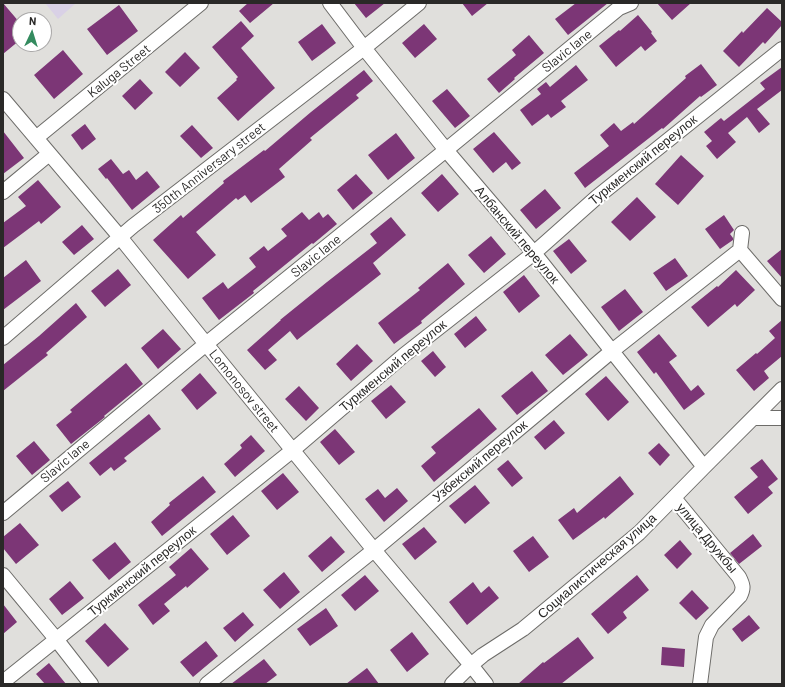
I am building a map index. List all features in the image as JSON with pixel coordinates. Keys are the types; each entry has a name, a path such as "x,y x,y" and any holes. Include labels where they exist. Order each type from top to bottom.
{"street":[{"name":"Kaluga Street","path":"36,138 201,3"},
{"name":"Албанский переулок","path":"330,3 446,150 534,253 704,467"},
{"name":"350th Anniversary street","path":"3,338 133,226 364,48 419,3"},
{"name":"Slavic lane","path":"3,513 206,344 619,8 631,3"},
{"name":"Туркменский переулок","path":"3,682 293,450 404,355 534,253 597,198 782,49"},
{"name":"Lomonosov street","path":"3,99 120,238 374,550 486,684"},
{"path":"3,192 49,154"},
{"path":"742,233 740,250 782,299"},
{"name":"Узбекский переулок","path":"207,684 374,550 612,351 740,250"},
{"name":"Социалистическая улица","path":"452,684 483,655 523,629 639,533 782,389"},
{"path":"753,418 782,418"},
{"name":"улица Дружбы","path":"674,498 739,578 742,583 743,590 740,596 708,631 700,684"},
{"path":"3,575 91,684"}],"shaded area":[{"path":"45,3 76,3 58,19"}],"building":[{"path":"3,3 12,14 12,47 3,54"},
{"path":"248,3 274,3 250,23 239,11"},
{"path":"354,3 385,3 366,18"},
{"path":"462,3 488,3 472,16"},
{"path":"576,3 608,3 568,35 555,19"},
{"path":"657,3 691,3 672,20"},
{"path":"119,5 138,31 107,55 87,29"},
{"path":"767,8 782,22 782,25 765,44 763,42 739,67 723,51"},
{"path":"638,15 652,32 651,33 657,41 645,51 641,46 616,67 599,46 619,30 620,31"},
{"path":"241,21 254,36 241,48 275,88 238,121 217,98 237,80 236,79 238,77 212,47"},
{"path":"322,24 336,43 312,61 298,42"},
{"path":"424,24 437,39 415,58 402,43"},
{"path":"529,35 544,53 514,78 515,79 499,93 487,79 516,55 512,50"},
{"path":"63,50 83,74 54,99 34,75"},
{"path":"185,52 200,68 180,87 165,72"},
{"path":"701,64 717,85 701,97 700,96 663,129 662,128 585,188 574,173 609,146 600,135 614,123 621,131 633,122 634,124 686,78 685,76"},
{"path":"576,65 588,80 561,101 566,107 551,118 548,114 532,126 520,110 541,94 537,89 546,82 550,87"},
{"path":"782,67 782,90 757,109 770,124 759,133 747,117 728,133 736,142 717,159 706,146 712,141 704,132 721,118 724,121 765,89 760,83"},
{"path":"364,70 373,81 356,95 359,98 310,138 312,140 279,169 285,177 251,203 245,195 238,200 236,198 196,232 216,255 188,279 153,240 181,215 183,218 224,183 223,181 264,150 265,151"},
{"path":"140,79 153,93 135,110 122,96"},
{"path":"447,89 470,116 455,128 432,101"},
{"path":"85,124 96,139 82,150 71,135"},
{"path":"192,125 213,148 201,158 180,136"},
{"path":"3,131 24,158 3,174"},
{"path":"494,132 521,163 512,170 506,162 493,173 473,149"},
{"path":"396,133 415,158 388,180 368,155"},
{"path":"681,155 704,176 678,205 655,184"},
{"path":"111,159 123,174 129,170 136,180 147,171 160,187 132,210 98,169"},
{"path":"356,174 373,193 353,210 337,190"},
{"path":"442,174 459,194 438,212 421,193"},
{"path":"38,180 61,207 41,224 39,221 3,248 3,223 26,206 18,197"},
{"path":"545,189 561,208 536,229 520,210"},
{"path":"637,197 656,217 630,241 611,222"},
{"path":"302,212 309,220 319,212 323,218 328,214 337,224 219,320 202,298 223,282 228,289 256,267 249,258 264,246 268,251 287,236 281,229"},
{"path":"724,215 734,230 730,234 733,240 720,249 705,229"},
{"path":"391,217 406,235 373,263 381,274 297,340 290,331 268,350 277,360 265,370 247,350 280,320 377,243 370,234"},
{"path":"82,225 94,239 74,255 62,242"},
{"path":"491,236 506,254 484,273 468,255"},
{"path":"569,239 587,261 571,274 553,251"},
{"path":"782,249 782,278 767,261"},
{"path":"675,258 688,276 666,291 653,273"},
{"path":"26,260 41,281 3,310 3,278"},
{"path":"448,263 465,284 421,321 422,323 394,344 378,323 420,290 418,288"},
{"path":"118,269 131,285 105,307 91,291"},
{"path":"736,270 755,290 737,307 735,304 708,327 691,307 717,286 718,287"},
{"path":"524,275 540,296 519,313 503,292"},
{"path":"625,289 643,312 619,331 601,307"},
{"path":"76,303 87,317 46,353 48,355 3,391 3,365 39,336"},
{"path":"476,316 487,330 465,348 454,334"},
{"path":"782,320 782,356 764,371 769,378 754,391 736,370 775,338 769,331"},
{"path":"163,329 181,349 158,369 141,348"},
{"path":"570,334 588,355 563,375 545,355"},
{"path":"659,334 677,356 669,362 691,391 698,385 705,394 684,410 656,372 654,374 637,352"},
{"path":"357,344 373,361 351,381 336,364"},
{"path":"433,351 446,367 435,377 421,361"},
{"path":"126,363 143,384 71,444 56,425 72,412 70,410"},
{"path":"532,371 548,391 517,415 501,396"},
{"path":"200,373 217,393 197,410 181,390"},
{"path":"606,376 629,402 608,421 585,394"},
{"path":"391,385 406,402 386,419 371,401"},
{"path":"299,386 319,408 306,421 285,399"},
{"path":"479,408 497,429 434,482 421,466 436,453 431,447"},
{"path":"149,414 161,429 124,458 127,461 114,471 111,467 100,476 89,463"},
{"path":"554,420 565,433 545,450 534,437"},
{"path":"335,429 355,452 339,465 320,442"},
{"path":"251,435 265,451 235,477 224,464 242,448 240,445"},
{"path":"34,441 50,460 32,475 16,456"},
{"path":"659,443 670,455 660,466 648,453"},
{"path":"762,459 778,479 768,487 773,493 748,514 734,497 758,477 750,468"},
{"path":"508,460 523,478 512,487 497,469"},
{"path":"283,473 299,492 277,510 261,491"},
{"path":"203,476 216,492 162,536 151,522 170,505 169,503"},
{"path":"620,476 634,494 605,519 604,517 573,540 558,520 574,508 577,513"},
{"path":"68,481 81,497 62,512 49,496"},
{"path":"475,485 490,503 465,524 449,506"},
{"path":"397,488 408,501 384,522 365,499 378,489 385,498"},
{"path":"233,515 250,536 227,555 210,534"},
{"path":"20,523 39,545 16,564 3,548 3,537"},
{"path":"424,527 437,542 415,560 402,544"},
{"path":"753,534 762,546 739,564 730,553"},
{"path":"331,536 345,552 322,572 308,556"},
{"path":"533,536 549,557 529,572 513,551"},
{"path":"680,540 692,554 677,569 664,555"},
{"path":"115,542 131,562 109,580 92,560"},
{"path":"191,548 209,569 187,588 186,586 164,604 170,611 153,625 138,605 176,575 169,567"},
{"path":"284,572 300,592 280,609 263,590"},
{"path":"365,575 379,591 355,611 341,595"},
{"path":"637,575 649,590 623,612 627,618 608,634 591,614"},
{"path":"70,581 84,598 62,615 49,599"},
{"path":"473,582 481,593 489,586 499,598 467,625 449,602"},
{"path":"692,590 709,608 696,620 679,603"},
{"path":"3,604 17,622 3,634"},
{"path":"326,608 338,626 310,646 297,629"},
{"path":"243,612 254,625 235,642 223,628"},
{"path":"749,615 760,628 742,642 732,629"},
{"path":"105,623 129,649 108,667 85,641"},
{"path":"412,632 429,654 407,672 390,650"},
{"path":"578,637 594,658 561,684 518,684 543,662 544,663"},
{"path":"206,641 218,656 193,677 180,662"},
{"path":"662,647 685,649 684,667 661,665"},
{"path":"264,659 277,675 265,684 231,684"},
{"path":"49,663 66,684 45,684 36,674"},
{"path":"367,668 379,684 346,684"}]}
